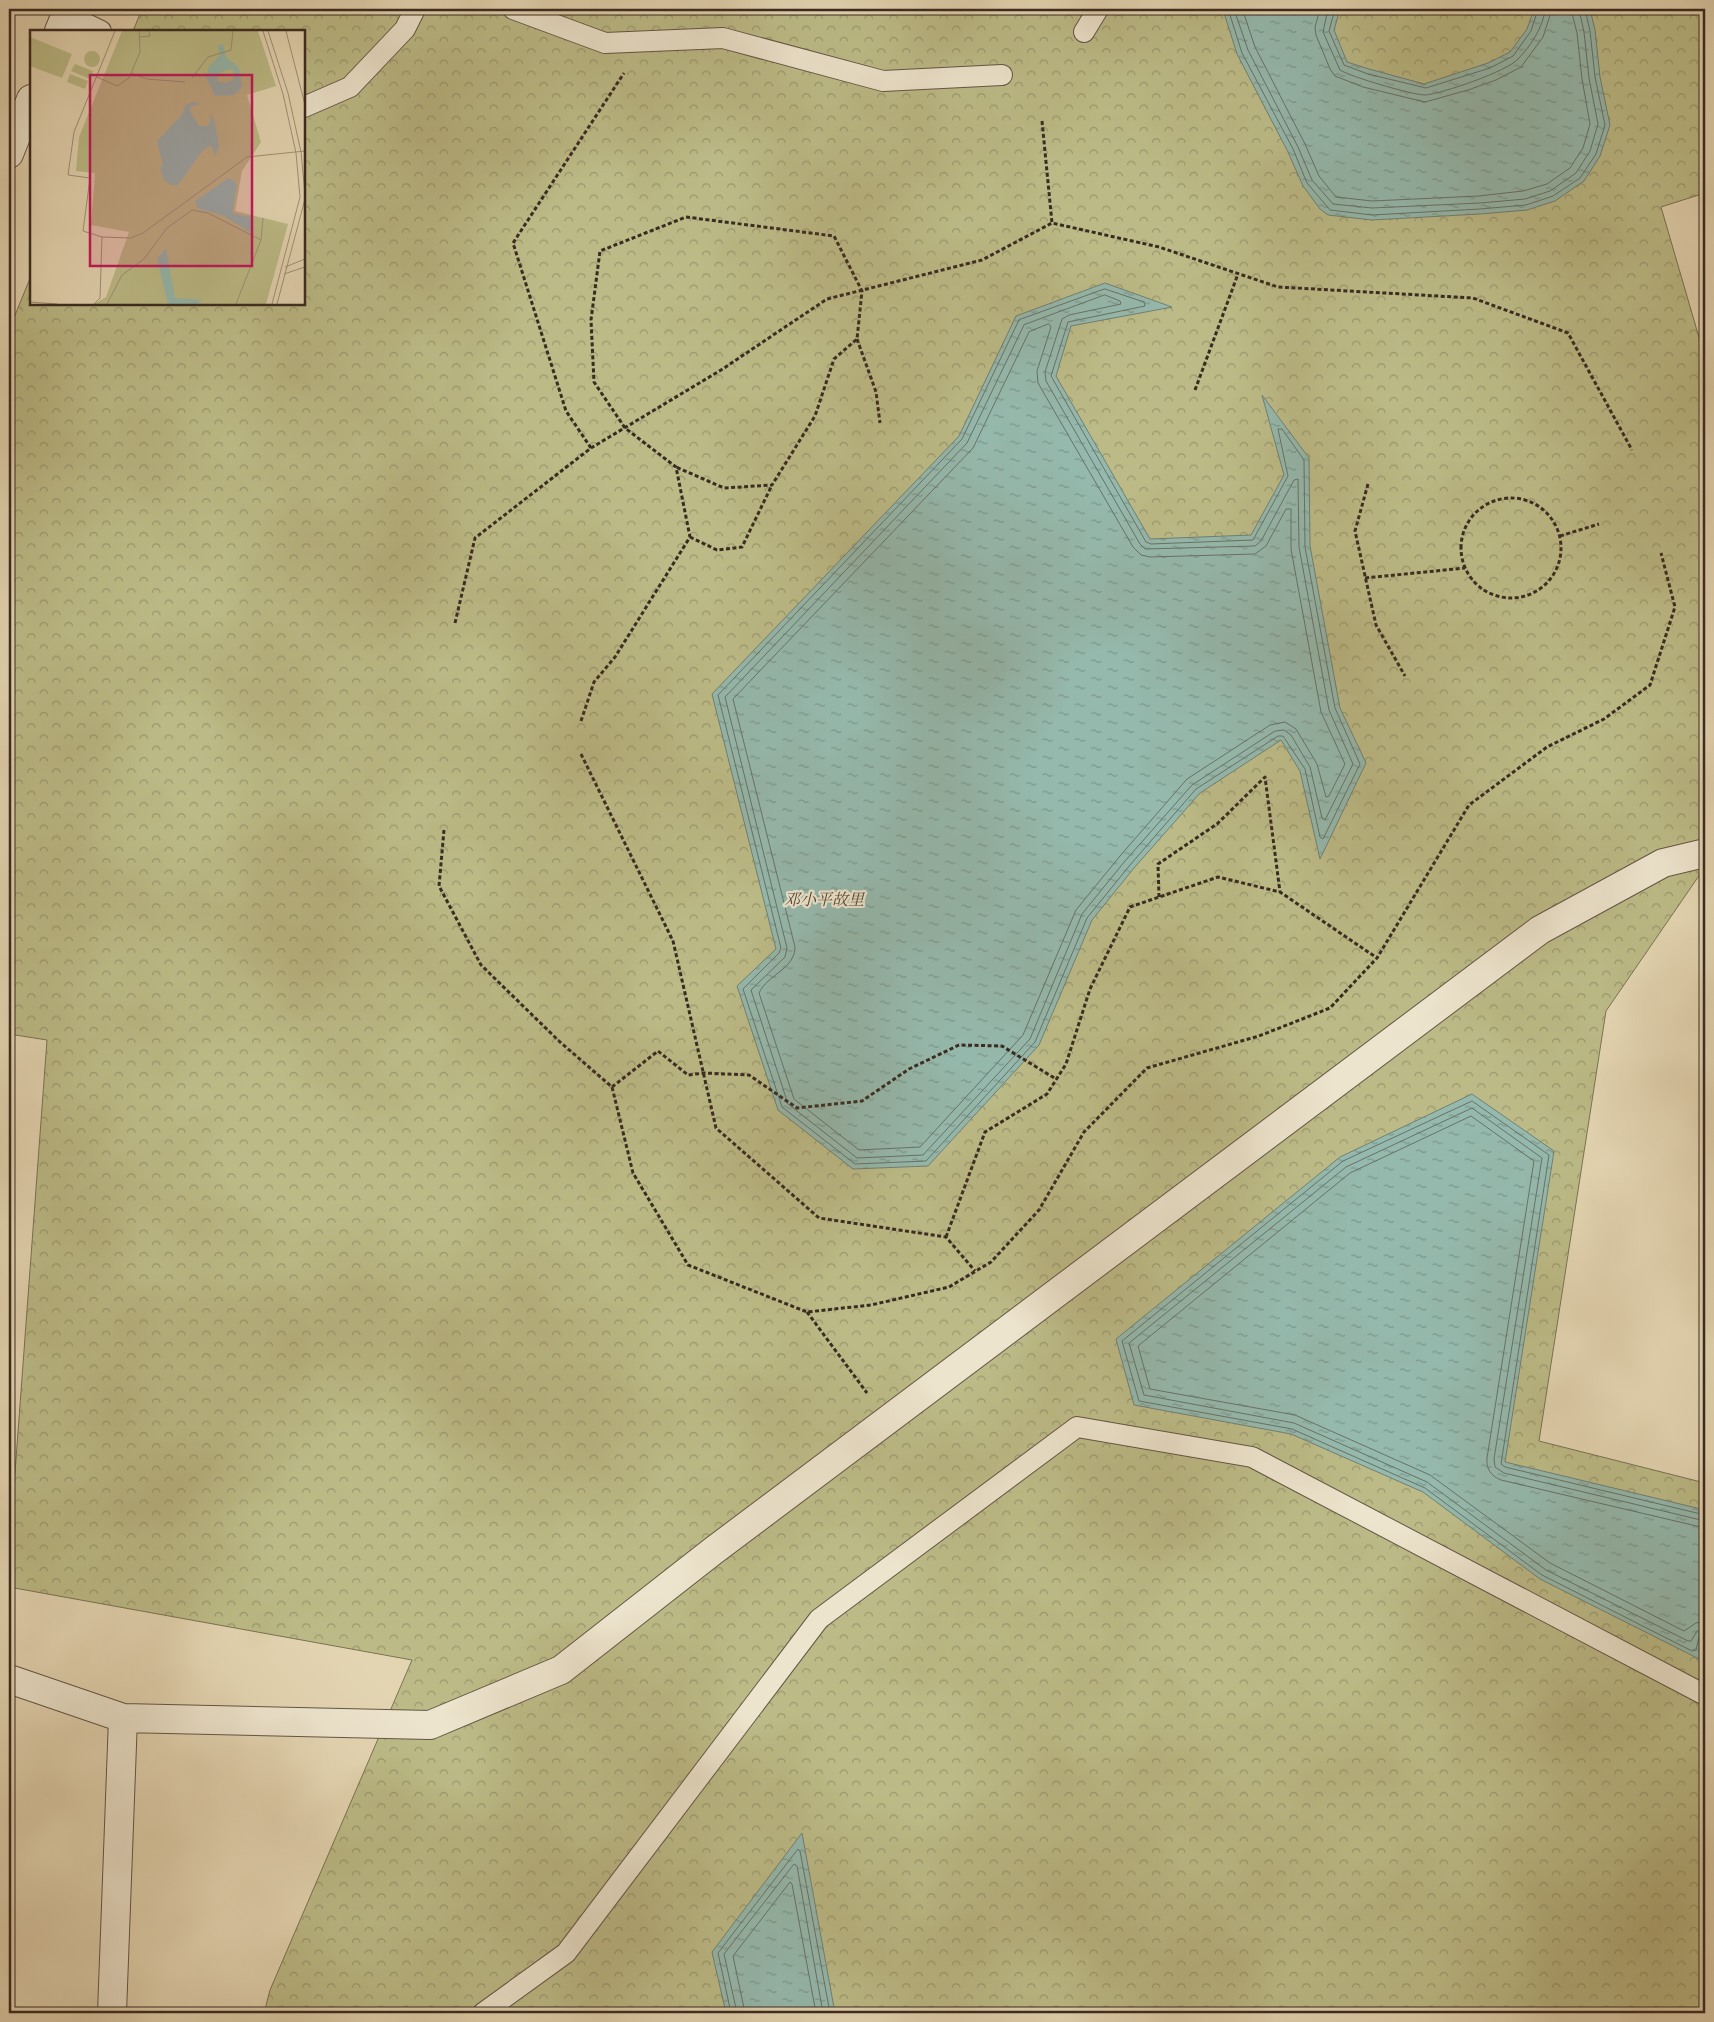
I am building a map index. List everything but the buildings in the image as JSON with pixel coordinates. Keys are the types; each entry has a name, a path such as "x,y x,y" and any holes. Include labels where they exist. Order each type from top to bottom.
{"street":[{"path":"9,154 30,101"},
{"path":"9,1678 123,1718 430,1725 561,1670 712,1551 1540,930 1662,863 1705,853"},
{"path":"112,2013 123,1718"}],"lane":[{"path":"305,107 350,87 405,29 415,9"},
{"path":"513,9 606,43 723,38 884,81 1002,74"},
{"path":"1084,32 1098,9"},
{"path":"64,18 98,30"},
{"path":"483,2013 566,1953 819,1619 1077,1427 1252,1457 1705,1695"}],"path":[{"path":"592,448 566,411 513,243 645,42"},
{"path":"1042,120 1052,224"},
{"path":"772,485 724,488 676,467 625,428 594,382 591,320 600,251 686,217 834,236 862,291 857,339 876,392 880,423"},
{"path":"455,623 475,538 592,448 721,370 827,299 982,260 1052,224 1159,247 1278,287 1473,298 1568,333 1632,450"},
{"path":"1194,390 1238,274"},
{"path":"690,538 717,550 742,547 772,485 814,416 834,359 857,339"},
{"path":"581,721 594,682 615,657 690,538 676,467"},
{"path":"1368,484 1355,531 1376,625 1405,676"},
{"path":"1512,498 1528,501 1543,509 1553,521 1560,536 1562,552 1558,568 1548,582 1535,592 1520,598 1503,598 1487,592 1474,582 1465,568 1461,552 1462,535 1475,514 1481,508 1496,501 1512,498"},
{"path":"1560,536 1599,524"},
{"path":"444,830 439,886 481,965 560,1042 612,1087 634,1173 688,1264 807,1312 871,1305 949,1287 991,1262 1039,1210 1084,1132 1148,1068 1259,1036 1330,1008 1377,958 1469,805 1546,747 1604,719 1650,685 1676,607 1662,553"},
{"path":"1366,578 1465,568"},
{"path":"581,754 673,942 716,1128 819,1218 946,1237 975,1271"},
{"path":"1159,897 1158,864 1217,824 1265,777 1280,892"},
{"path":"946,1237 985,1132 1047,1094 1066,1064 1090,989 1130,906 1218,877 1280,892 1377,958"},
{"path":"612,1087 658,1051 688,1075 704,1073 749,1075 797,1108 862,1101 909,1069 959,1045 1002,1046 1056,1079"},
{"path":"807,1312 887,1420"}],"green space":[{"name":"邓小平故里","path":"142,9 1705,9 1705,193 1661,207 1705,358 1705,867 1606,1011 1539,1441 1705,1483 1705,2013 264,2013 270,1990 412,1660 9,1587 9,1554 47,1040 9,1034 9,330 30,278 30,305 305,305 305,30 133,30"}],"water":[{"path":"1226,9 1340,9 1334,30 1347,62 1424,84 1488,63 1510,52 1527,29 1534,9 1590,9 1595,30 1600,77 1610,125 1600,156 1584,181 1555,201 1527,210 1372,220 1328,215 1320,209 1303,186 1288,152 1237,54 1225,16"},
{"path":"1105,283 1172,307 1071,326 1056,376 1150,539 1251,535 1284,475 1262,395 1309,458 1310,546 1340,708 1366,763 1320,859 1300,771 1281,740 1200,793 1134,868 1092,920 1039,1045 928,1166 853,1169 778,1110 737,986 776,949 712,694 959,436 1016,316"},
{"path":"1472,1094 1554,1151 1505,1462 1705,1510 1705,1629 1699,1659 1540,1579 1423,1492 1291,1434 1134,1405 1116,1339 1340,1157"},
{"path":"802,1833 835,2013 726,2013 712,1952"}]}
